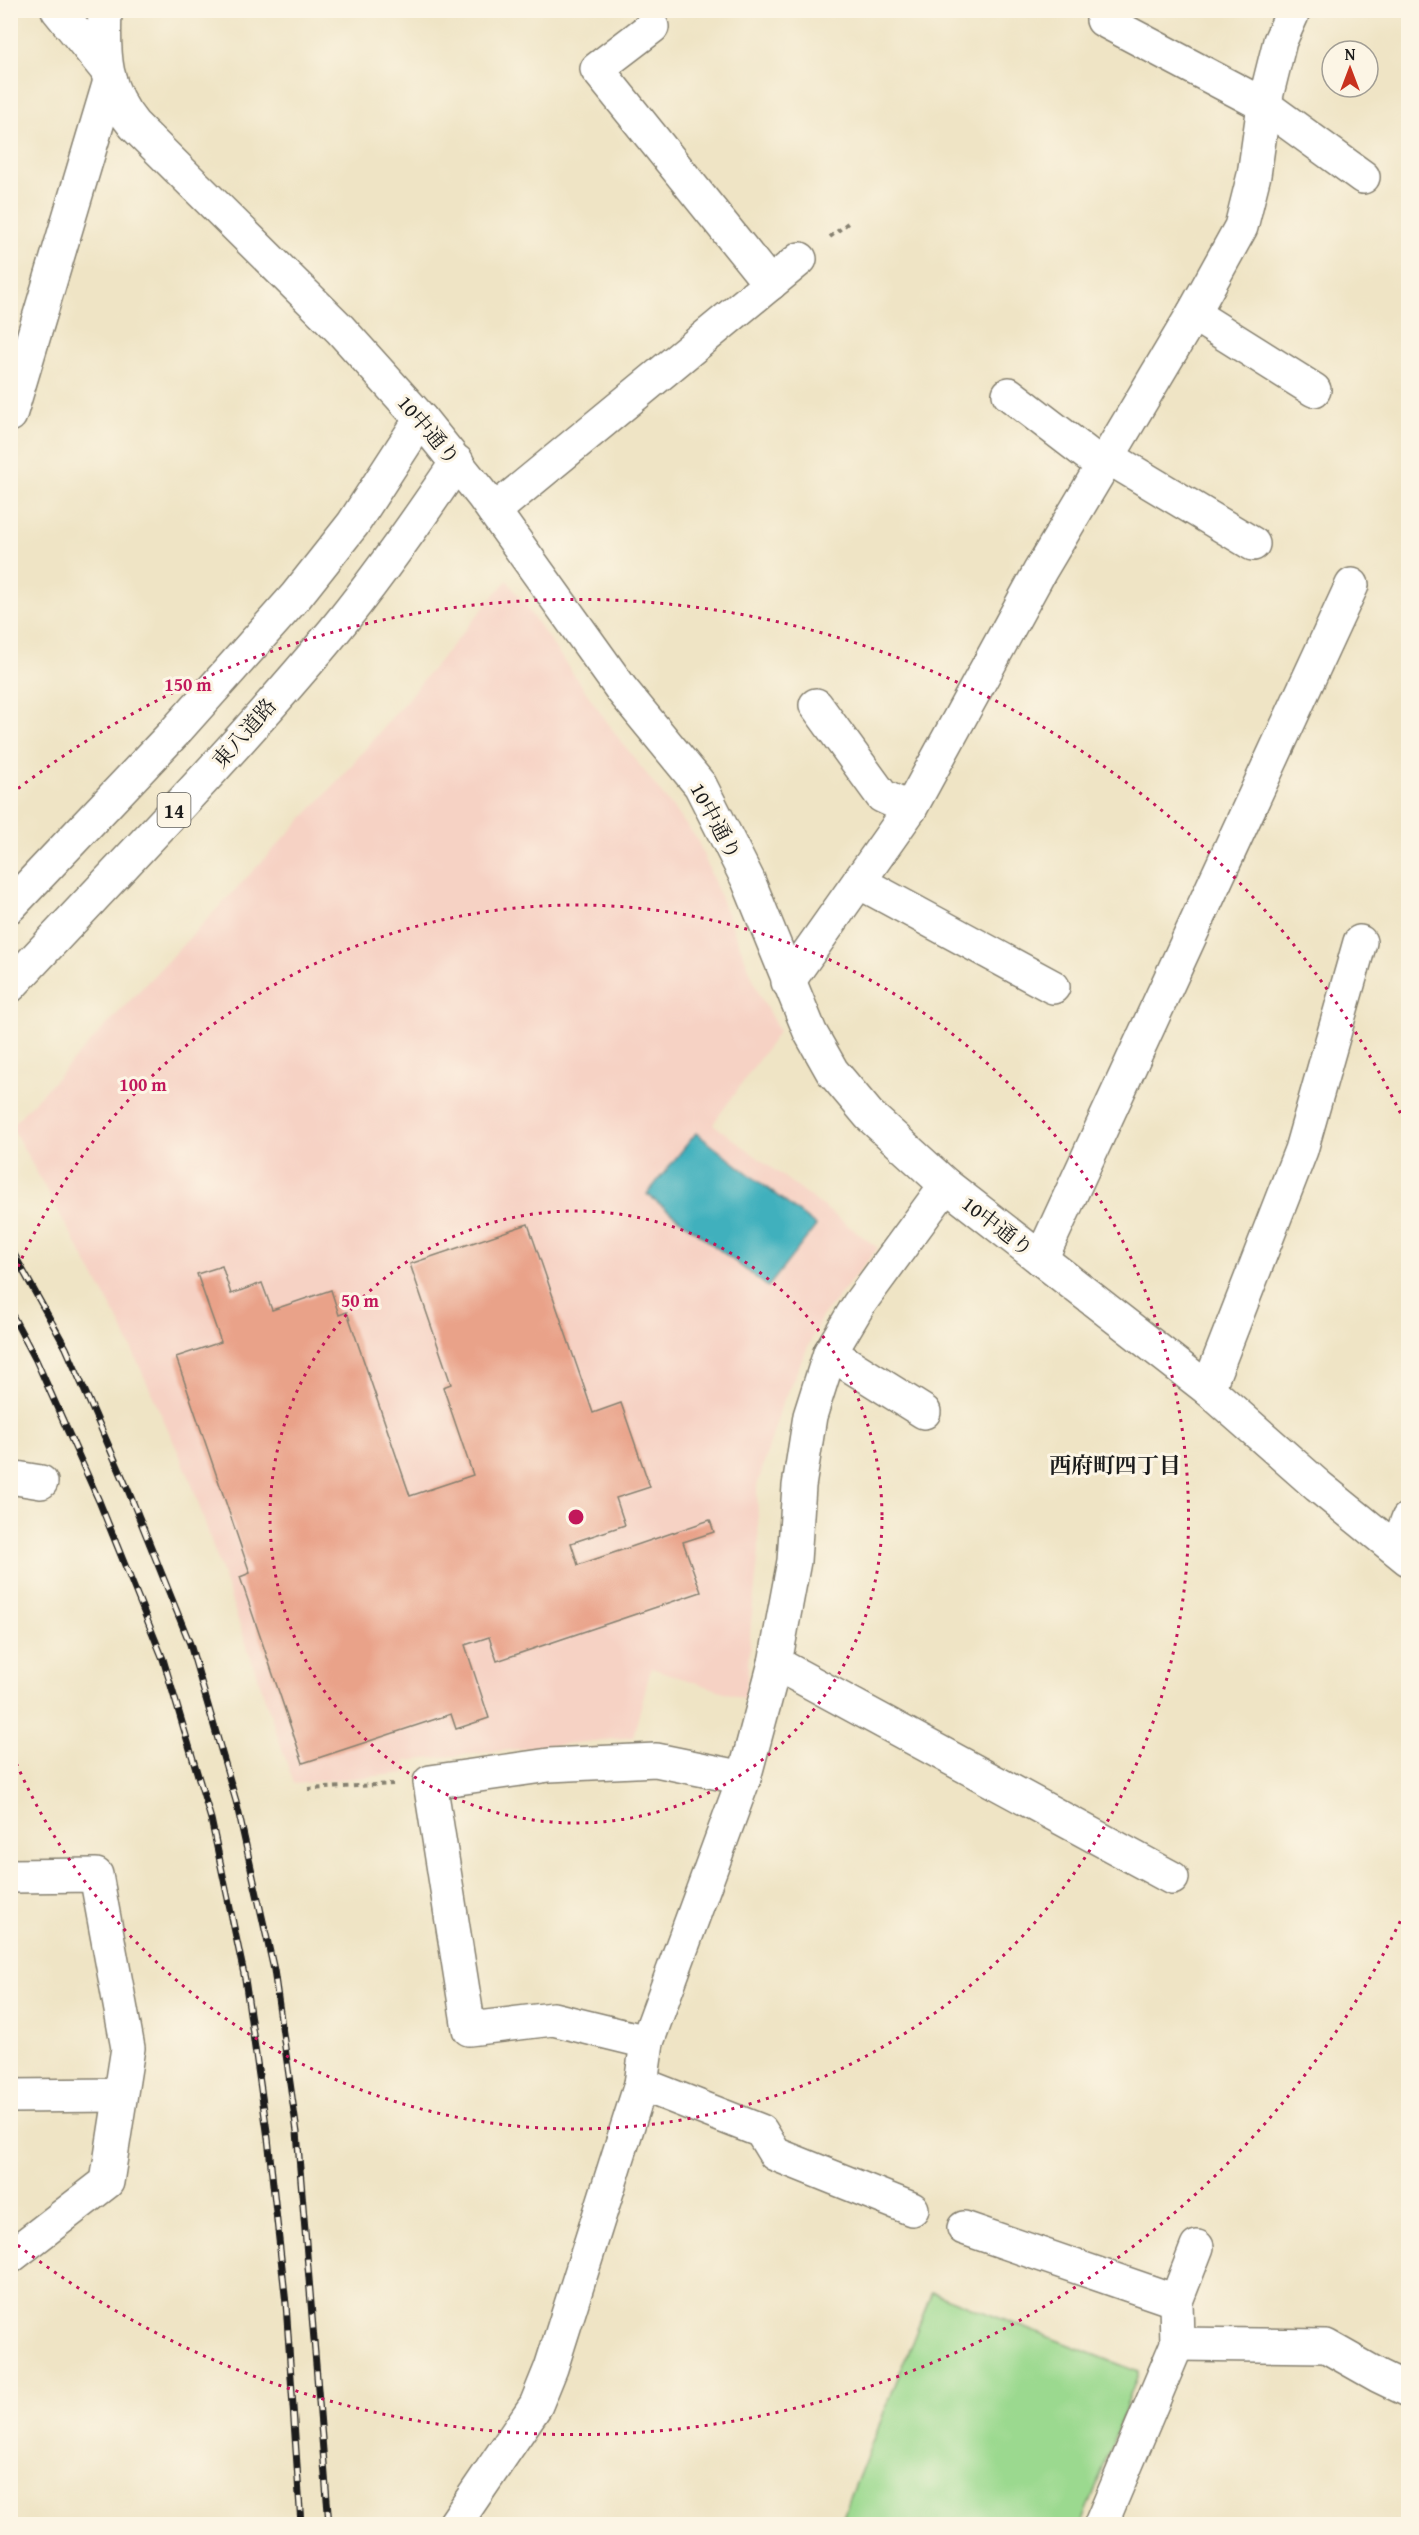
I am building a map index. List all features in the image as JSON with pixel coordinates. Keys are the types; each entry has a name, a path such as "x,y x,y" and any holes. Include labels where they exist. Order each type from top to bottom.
{"street":[{"path":"10,416 108,75 58,10"},
{"name":"10中通り","path":"105,10 108,75 119,107 134,125 340,329 421,419 494,511 622,690 700,785 748,880 788,982 810,1032 832,1071 869,1115 946,1185 1208,1389 1318,1486 1403,1554"},
{"path":"788,982 910,809 1040,571 1193,314 1241,227 1254,175 1264,105 1280,41 1294,10"},
{"path":"1103,20 1264,105 1362,177"},
{"path":"652,27 597,69 770,284"},
{"path":"494,511 800,259"},
{"path":"1193,314 1314,390"},
{"path":"1008,394 1105,461 1253,544"},
{"name":"14","path":"10,906 173,734 296,596 353,524 421,419"},
{"name":"東八道路","path":"10,986 209,773 334,631 398,549 457,462"},
{"path":"1041,1259 1352,585"},
{"path":"816,705 882,796 910,809"},
{"path":"859,882 1053,987"},
{"path":"1208,1389 1301,1150 1360,942"},
{"path":"455,2524 536,2405 551,2368 641,2084 647,2042 744,1778 775,1663 794,1561 799,1486 810,1416 830,1353 860,1304 946,1185"},
{"path":"830,1353 924,1412"},
{"path":"1403,1554 1408,1519"},
{"path":"775,1663 1172,1878"},
{"path":"647,2042 553,2019 469,2030 430,1782 549,1765 656,1760 744,1778"},
{"path":"10,1876 96,1875 128,2048 107,2182 10,2257"},
{"path":"641,2084 761,2131 775,2154 912,2209"},
{"path":"10,2096 119,2095"},
{"path":"964,2228 1176,2301"},
{"path":"1101,2524 1178,2344 1176,2301 1197,2247"},
{"path":"1178,2344 1326,2346 1408,2390"}],"path":[{"path":"308,1789 430,1782"}],"shaded area":[{"path":"507,580 617,736 697,839 760,996 779,1031 713,1124 878,1248 821,1318 782,1404 757,1486 759,1552 751,1622 746,1699 651,1668 633,1737 406,1761 407,1773 294,1784 189,1476 119,1321 11,1126 340,779"}],"green space":[{"path":"932,2292 1139,2372 1082,2524 864,2524 843,2516"}],"water":[{"path":"696,1133 816,1226 768,1287 647,1194"}],"building":[{"path":"528,1224 593,1413 621,1403 650,1487 616,1498 625,1525 571,1543 578,1565 710,1520 714,1532 683,1542 701,1592 497,1661 489,1637 465,1645 489,1718 456,1729 451,1714 303,1763 240,1577 250,1573 176,1357 221,1342 197,1274 222,1266 231,1294 262,1283 272,1310 331,1290 339,1315 347,1312 410,1496 473,1475 443,1387 451,1384 410,1264"}],"railway":[{"path":"10,1247 66,1348 128,1490 190,1644 236,1801 274,1970 297,2132 329,2524"},
{"path":"10,1311 36,1360 99,1501 163,1659 211,1819 245,1979 268,2138 286,2304 301,2524"}],"district":[{"name":"西府町四丁目","path":"1115,1465"}]}
